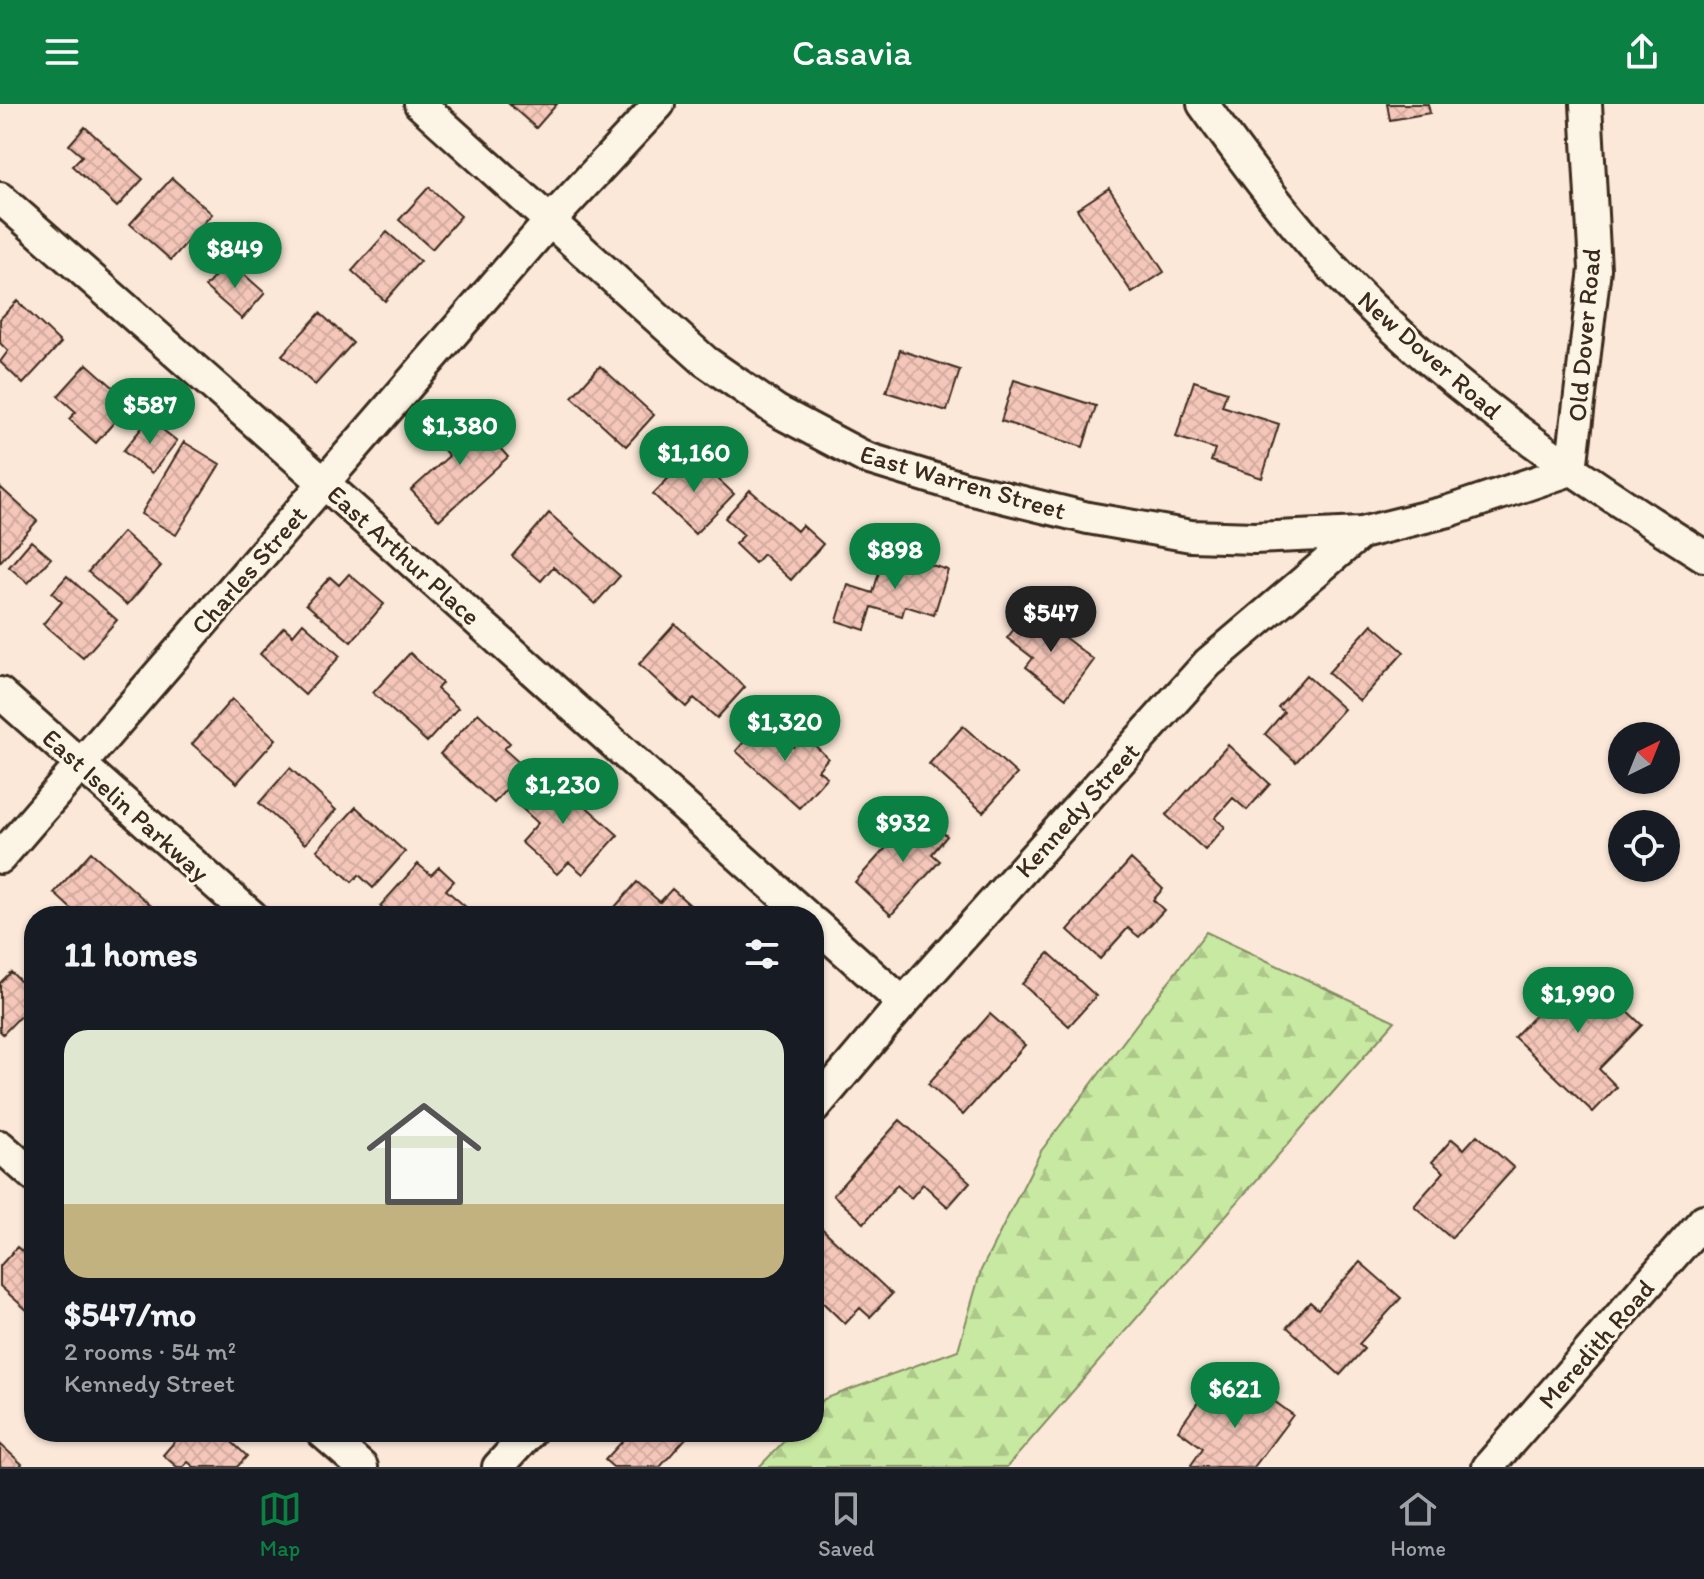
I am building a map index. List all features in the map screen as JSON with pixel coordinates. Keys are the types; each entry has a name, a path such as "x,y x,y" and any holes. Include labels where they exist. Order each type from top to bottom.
{"street":[{"name":"East Warren Street","path":"420,104 705,361 777,411 866,458 965,488 1088,518 1191,536 1254,538 1361,533 1449,511 1571,470"},
{"name":"Charles Street","path":"0,858 550,221 659,104"},
{"name":"New Dover Road","path":"1203,104 1252,171 1341,275 1401,335 1504,421 1571,470 1704,556"},
{"name":"Old Dover Road","path":"1571,470 1595,269 1586,104"},
{"name":"East Arthur Place","path":"0,198 324,483 795,906"},
{"name":"Kennedy Street","path":"824,1096 903,1003 1208,663 1361,533"},
{"name":"East Iselin Parkway","path":"0,693 241,906"},
{"path":"824,932 903,1003"},
{"path":"0,1146 24,1167"},
{"name":"Meredith Road","path":"1488,1467 1704,1220"},
{"path":"333,1442 362,1467"},
{"path":"498,1467 521,1442"}],"green space":[{"path":"1206,932 1395,1021 1007,1467 759,1467 783,1442 824,1442 824,1399 958,1350 981,1270 1041,1151"}],"building":[{"path":"509,104 557,104 536,128"},
{"path":"1387,104 1428,104 1430,113 1390,120"},
{"path":"85,127 143,179 117,207 72,166 82,156 69,145"},
{"path":"172,178 212,214 171,260 130,224"},
{"path":"429,187 461,216 432,249 399,220"},
{"path":"1109,188 1164,272 1132,293 1077,209"},
{"path":"387,232 420,261 385,301 352,271"},
{"path":"229,261 265,293 242,319 205,287"},
{"path":"17,301 61,343 23,384 0,362 8,351 0,343 0,319"},
{"path":"320,313 353,343 315,385 282,355"},
{"path":"900,350 960,370 947,411 886,392"},
{"path":"87,364 131,403 96,443 69,419 76,412 58,396"},
{"path":"600,366 654,415 626,446 572,397"},
{"path":"1014,380 1096,406 1083,447 1001,421"},
{"path":"1194,381 1227,392 1222,406 1279,424 1262,478 1211,461 1215,449 1176,437"},
{"path":"469,414 508,457 439,520 411,490 449,456 437,442"},
{"path":"149,419 177,441 152,473 123,451"},
{"path":"184,442 220,464 176,535 141,514"},
{"path":"692,454 734,494 695,534 653,494"},
{"path":"0,487 37,521 0,562"},
{"path":"750,490 797,531 802,525 823,544 791,580 763,554 755,563 735,544 744,535 725,518"},
{"path":"549,513 620,576 595,604 553,567 541,581 512,556"},
{"path":"123,532 161,566 127,605 88,572"},
{"path":"31,541 51,558 28,583 9,567"},
{"path":"885,551 948,570 934,615 905,606 902,616 872,607 865,630 837,621 848,585 873,593"},
{"path":"349,574 384,604 351,642 306,604 330,577 339,585"},
{"path":"67,576 117,620 83,658 43,624 62,602 52,593"},
{"path":"1029,610 1094,660 1066,698 1026,667 1033,658 1007,638"},
{"path":"303,623 340,656 305,695 260,654 284,627 293,635"},
{"path":"675,624 745,687 717,718 694,698 686,707 639,664"},
{"path":"1372,624 1404,652 1360,701 1328,673"},
{"path":"410,653 442,683 437,689 458,708 427,742 373,693"},
{"path":"1306,675 1344,709 1296,762 1265,734 1284,712 1278,707"},
{"path":"232,699 276,739 237,783 192,744"},
{"path":"478,713 510,743 504,749 525,768 494,803 440,754"},
{"path":"763,720 793,747 804,735 828,758 818,770 827,777 799,808 736,751"},
{"path":"963,726 1017,774 983,812 929,764"},
{"path":"1228,745 1270,784 1247,810 1233,798 1215,818 1225,827 1205,850 1166,815"},
{"path":"290,768 336,810 305,844 259,803"},
{"path":"544,769 618,835 583,874 569,862 557,874 521,842 538,823 515,802"},
{"path":"356,807 405,852 373,888 359,875 352,882 317,850"},
{"path":"919,811 947,836 932,854 940,861 891,915 855,882"},
{"path":"91,852 151,906 68,906 54,893"},
{"path":"1131,859 1163,889 1153,900 1164,910 1139,937 1128,928 1100,959 1068,930"},
{"path":"418,864 431,875 439,867 454,881 446,890 465,906 380,906"},
{"path":"637,882 660,902 672,889 691,906 616,906"},
{"path":"1049,953 1096,996 1069,1026 1022,984"},
{"path":"1582,968 1642,1025 1599,1069 1617,1087 1593,1112 1514,1037 1542,1008 1533,998 1556,974 1567,984"},
{"path":"11,972 24,985 24,1012 3,1034 0,1031 0,983"},
{"path":"990,1014 1025,1045 963,1115 928,1084"},
{"path":"900,1120 970,1182 948,1207 923,1184 911,1198 897,1185 864,1223 833,1195"},
{"path":"1477,1135 1514,1168 1451,1238 1414,1206 1444,1172 1432,1162 1452,1139 1464,1149"},
{"path":"824,1230 892,1294 870,1317 860,1308 845,1324 824,1304"},
{"path":"17,1247 24,1253 24,1307 0,1286 0,1266"},
{"path":"1360,1262 1401,1298 1359,1344 1364,1349 1340,1375 1287,1327 1310,1302 1318,1309"},
{"path":"1252,1385 1293,1415 1254,1467 1191,1465 1203,1448 1178,1430 1204,1394 1231,1414"},
{"path":"174,1442 232,1442 247,1456 237,1467 194,1467 188,1462 183,1467 177,1467 163,1455"},
{"path":"622,1442 682,1442 660,1467 613,1467 605,1460"},
{"path":"0,1444 22,1464 19,1467 0,1467"}]}
